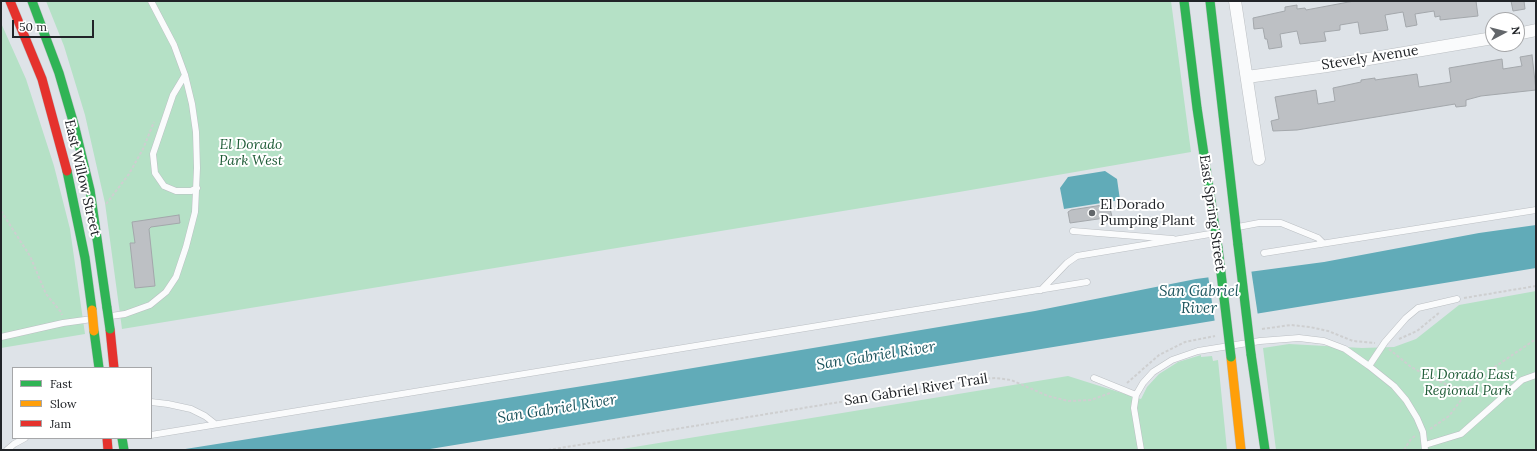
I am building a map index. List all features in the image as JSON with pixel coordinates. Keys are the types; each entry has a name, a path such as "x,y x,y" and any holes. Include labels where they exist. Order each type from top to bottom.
{"main road":[{"name":"East Willow Street","path":"10,1 42,79 58,132 74,194 85,258 99,367"},
{"name":"East Willow Street","path":"32,1 59,73 75,128 90,190 110,329 114,367"},
{"name":"East Spring Street","path":"1184,1 1197,108 1218,248 1241,450"},
{"name":"East Spring Street","path":"1210,1 1251,354 1265,450"},
{"path":"107,439 108,450"},
{"path":"122,439 124,450"}],"street":[{"path":"1235,1 1259,159"},
{"path":"1525,32 1536,30"},
{"name":"Stevely Avenue","path":"1246,77 1485,39"}],"lane":[{"path":"1,337 63,322 125,314 150,305 166,292 176,277 195,212 197,188 196,132 185,75 174,45 151,1"},
{"path":"185,75 173,95 153,154 155,173 164,186 176,191 191,191 197,188"},
{"path":"1264,253 1536,210"},
{"path":"1236,227 1259,223 1281,223 1318,238 1323,243"},
{"path":"1073,231 1184,240"},
{"path":"1041,290 1067,263 1077,256 1184,240 1216,233"},
{"path":"152,435 214,423 1087,282"},
{"path":"1369,366 1385,342 1406,318 1418,308 1457,300"},
{"path":"1141,450 1134,408 1136,395 1143,383 1153,372 1172,360 1185,354 1214,348 1274,339 1299,338 1324,341 1345,349 1394,386 1406,400 1417,418 1425,448 1461,434 1522,380 1536,375"},
{"path":"1094,378 1136,395"},
{"path":"152,402 191,409 205,416 214,423"},
{"path":"7,450 22,439"}],"path":[{"path":"104,207 129,174 143,149 156,116"},
{"path":"1,136 1,147"},
{"path":"1,211 30,256 46,294 62,312 63,322"},
{"path":"1261,329 1298,326 1328,331 1353,341 1385,342 1404,337 1417,331 1457,300 1536,286"},
{"name":"San Gabriel River Trail","path":"548,450 980,379 996,378 1011,380 1048,396 1068,401 1091,400 1102,397 1120,388 1159,354 1185,342 1218,336"},
{"path":"1429,430 1448,416 1468,391 1496,366 1536,339"},
{"path":"1385,342 1388,348 1396,356 1422,373 1450,386 1468,391"},
{"path":"1404,450 1411,439 1417,435"}],"green space":[{"name":"El Dorado Park West","path":"46,1 1171,1 1191,152 959,192 122,329 105,203 85,115 64,46"},
{"path":"1,23 26,79 54,166 70,229 85,334 1,348"},
{"name":"El Dorado East Regional Park","path":"1536,291 1536,450 1276,450 1263,348 1289,344 1362,348 1394,347 1416,339 1459,305"},
{"path":"1201,355 1201,357 1212,356 1213,361 1218,360 1227,450 616,450 1068,376 1141,399 1147,387 1159,374 1178,362"}],"water":[{"path":"1105,171 1117,179 1120,200 1064,209 1060,188 1068,177"},
{"name":"San Gabriel River","path":"1536,225 1536,268 424,450 179,450 627,379 1035,311 1196,279 1324,262 1479,233"}],"pier":[{"path":"1251,269 1258,316 1215,323 1208,275"}],"building":[{"path":"1354,1 1476,1 1478,16 1440,20 1440,16 1435,17 1434,11 1415,14 1417,25 1406,27 1403,12 1385,15 1388,30 1360,34 1358,22 1340,25 1340,30 1324,32 1326,41 1300,44 1297,31 1280,34 1282,47 1269,49 1263,28 1254,29 1253,18 1285,11 1285,7 1297,5 1297,9 1305,8 1306,10"},
{"path":"1511,1 1524,1 1525,9 1513,11"},
{"path":"1532,55 1536,90 1481,96 1466,100 1466,106 1456,107 1455,104 1297,130 1273,131 1271,121 1279,119 1275,97 1316,90 1318,104 1335,101 1333,88 1361,82 1361,80 1375,78 1375,80 1417,74 1419,87 1451,82 1449,68 1502,59 1503,69 1522,66 1520,57"},
{"name":"El Dorado Pumping Plant","path":"1109,204 1112,217 1070,223 1068,212 1071,210"},
{"path":"179,215 180,223 151,227 149,229 155,286 135,288 130,243 135,243 132,222"}],"traffic: fast":[{"path":"32,1 59,73 75,128 90,190 107,308"},
{"path":"1184,1 1197,108 1218,248"},
{"path":"1210,1 1238,245"},
{"path":"67,171 85,258 92,310"},
{"path":"1238,245 1251,354"},
{"path":"1218,248 1231,357"},
{"path":"107,308 110,329"},
{"path":"94,331 99,367"},
{"path":"1251,354 1265,450"},
{"path":"122,439 124,450"}],"traffic: slow":[{"path":"92,310 94,331"},
{"path":"1231,357 1241,450"}],"traffic: jam":[{"path":"10,1 42,79 67,171"},
{"path":"110,329 114,367"},
{"path":"107,439 108,450"}],"place":[{"name":"El Dorado Pumping Plant","path":"1092,213"}]}
